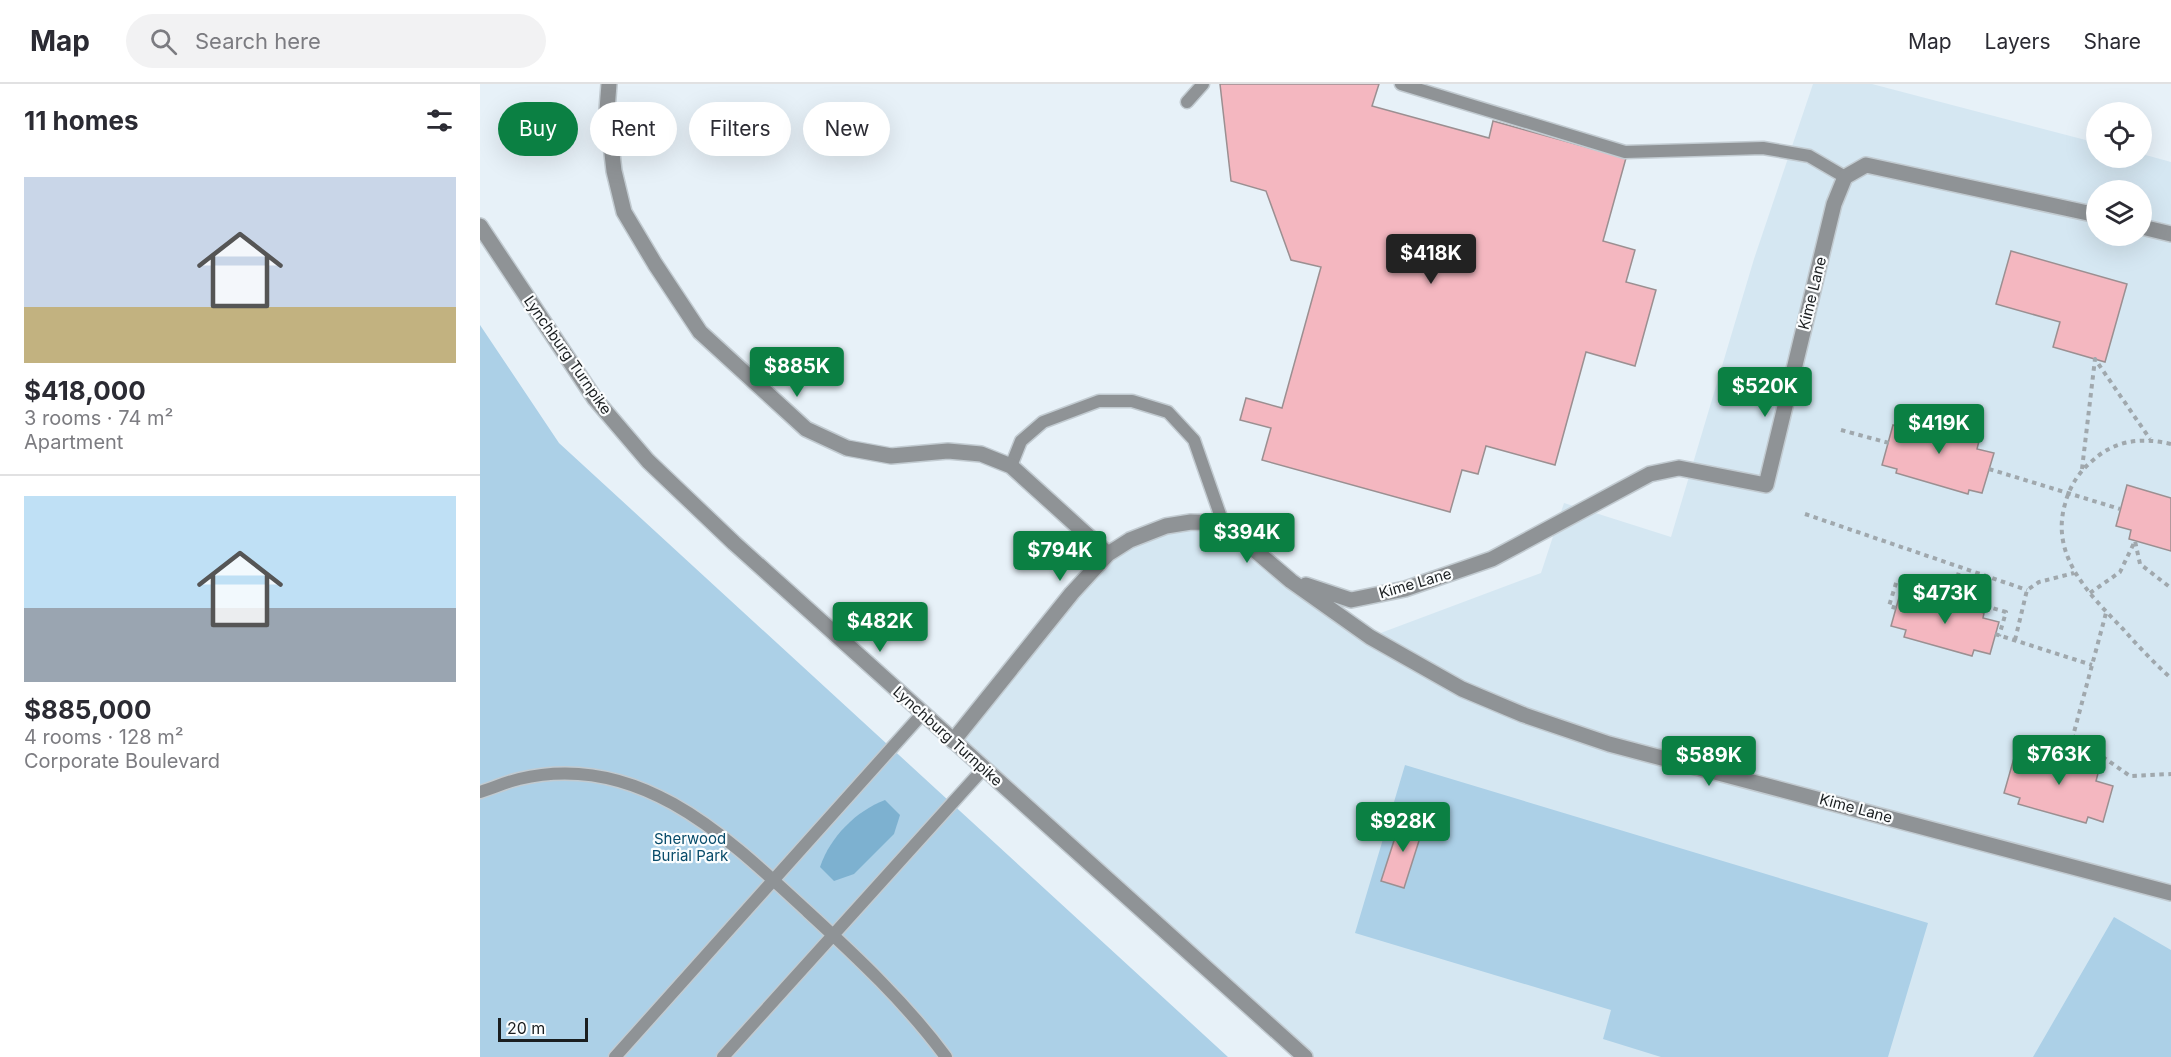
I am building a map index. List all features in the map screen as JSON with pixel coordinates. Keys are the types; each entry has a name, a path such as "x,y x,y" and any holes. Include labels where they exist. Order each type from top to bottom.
{"street":[{"path":"609,84 607,111 614,171 624,212 700,332 806,429 847,448 891,456 948,451 981,454 1011,466 1108,554"},
{"path":"1845,177 1866,165 2086,213"},
{"name":"Kime Lane","path":"1292,581 1351,600 1405,589 1492,559 1650,474 1679,468 1766,485 1833,204 1845,177"},
{"name":"Lynchburg Turnpike","path":"480,226 595,399 648,460 734,543 1305,1057"},
{"path":"2152,229 2171,234"},
{"path":"953,741 1072,593 1108,554 1130,540 1166,526 1191,522 1223,523"},
{"name":"Kime Lane","path":"1223,523 1292,581 1370,637 1462,689 1524,715 1610,744 2171,893"}],"lane":[{"path":"1187,102 1203,84"},
{"path":"1401,84 1625,152 1763,148 1809,156 1845,177"},
{"path":"1011,466 1021,441 1043,422 1100,401 1132,401 1168,412 1194,440 1223,523"},
{"path":"615,1057 923,713"},
{"path":"723,1057 984,768"},
{"path":"480,792 520,779 557,774 598,777 639,788 671,801 711,825 877,975 946,1057"}],"path":[{"path":"2082,470 2095,359 2150,439"},
{"path":"1840,430 1889,443"},
{"path":"2171,444 2150,439 2122,442 2101,452 2082,470 2068,494 2060,521 2063,549 2074,573 2106,612 2171,678"},
{"path":"1989,469 2120,509"},
{"path":"1805,514 2027,591"},
{"path":"2090,593 2120,572 2135,541 2140,564 2171,588"},
{"path":"1950,603 1960,568"},
{"path":"2015,640 2027,591 2039,582 2074,573"},
{"path":"1896,608 1889,606 1897,580 2006,612 1997,635 2092,665"},
{"path":"2064,756 2073,736 2106,612"},
{"path":"2073,736 2130,777 2171,774"}],"shaded area":[{"path":"1813,84 1872,84 2086,140 2086,168 2152,168 2152,157 2171,162 2171,1057 1305,1057 953,741 1037,636 1130,540 1223,523 1370,637 1541,573 1564,503 1671,537 1754,259"},
{"path":"885,800 900,815 894,834 854,874 834,881 820,867 830,845 854,818"}],"green space":[{"name":"Sherwood Burial Park","path":"480,325 559,443 1228,1057 480,1057"},
{"path":"1405,765 1928,923 1888,1057 1661,1057 1603,1039 1611,1010 1355,933"},
{"path":"2114,917 2171,950 2171,1057 2033,1057"}],"building":[{"path":"1220,84 1379,84 1372,106 1489,138 1493,121 1626,158 1603,241 1635,250 1626,282 1656,290 1635,366 1586,352 1555,465 1486,446 1478,474 1462,470 1450,512 1262,460 1271,428 1240,420 1246,398 1282,408 1321,267 1291,260 1266,191 1231,181"},
{"path":"2011,251 2127,284 2105,362 2053,347 2060,322 1996,304"},
{"path":"1916,414 1981,433 1977,449 1994,453 1982,493 1969,490 1968,494 1896,473 1897,469 1882,465 1893,425 1911,430"},
{"path":"2127,485 2171,498 2171,551 2129,539 2131,530 2116,526"},
{"path":"1915,593 1984,613 1983,618 1999,622 1990,654 1974,650 1972,656 1904,637 1906,630 1891,626 1900,594 1914,598"},
{"path":"2031,747 2100,766 2096,781 2113,786 2103,822 2088,817 2086,823 2018,804 2020,798 2004,793 2014,758 2027,761"},
{"path":"1401,819 1424,825 1404,888 1381,881"}]}
